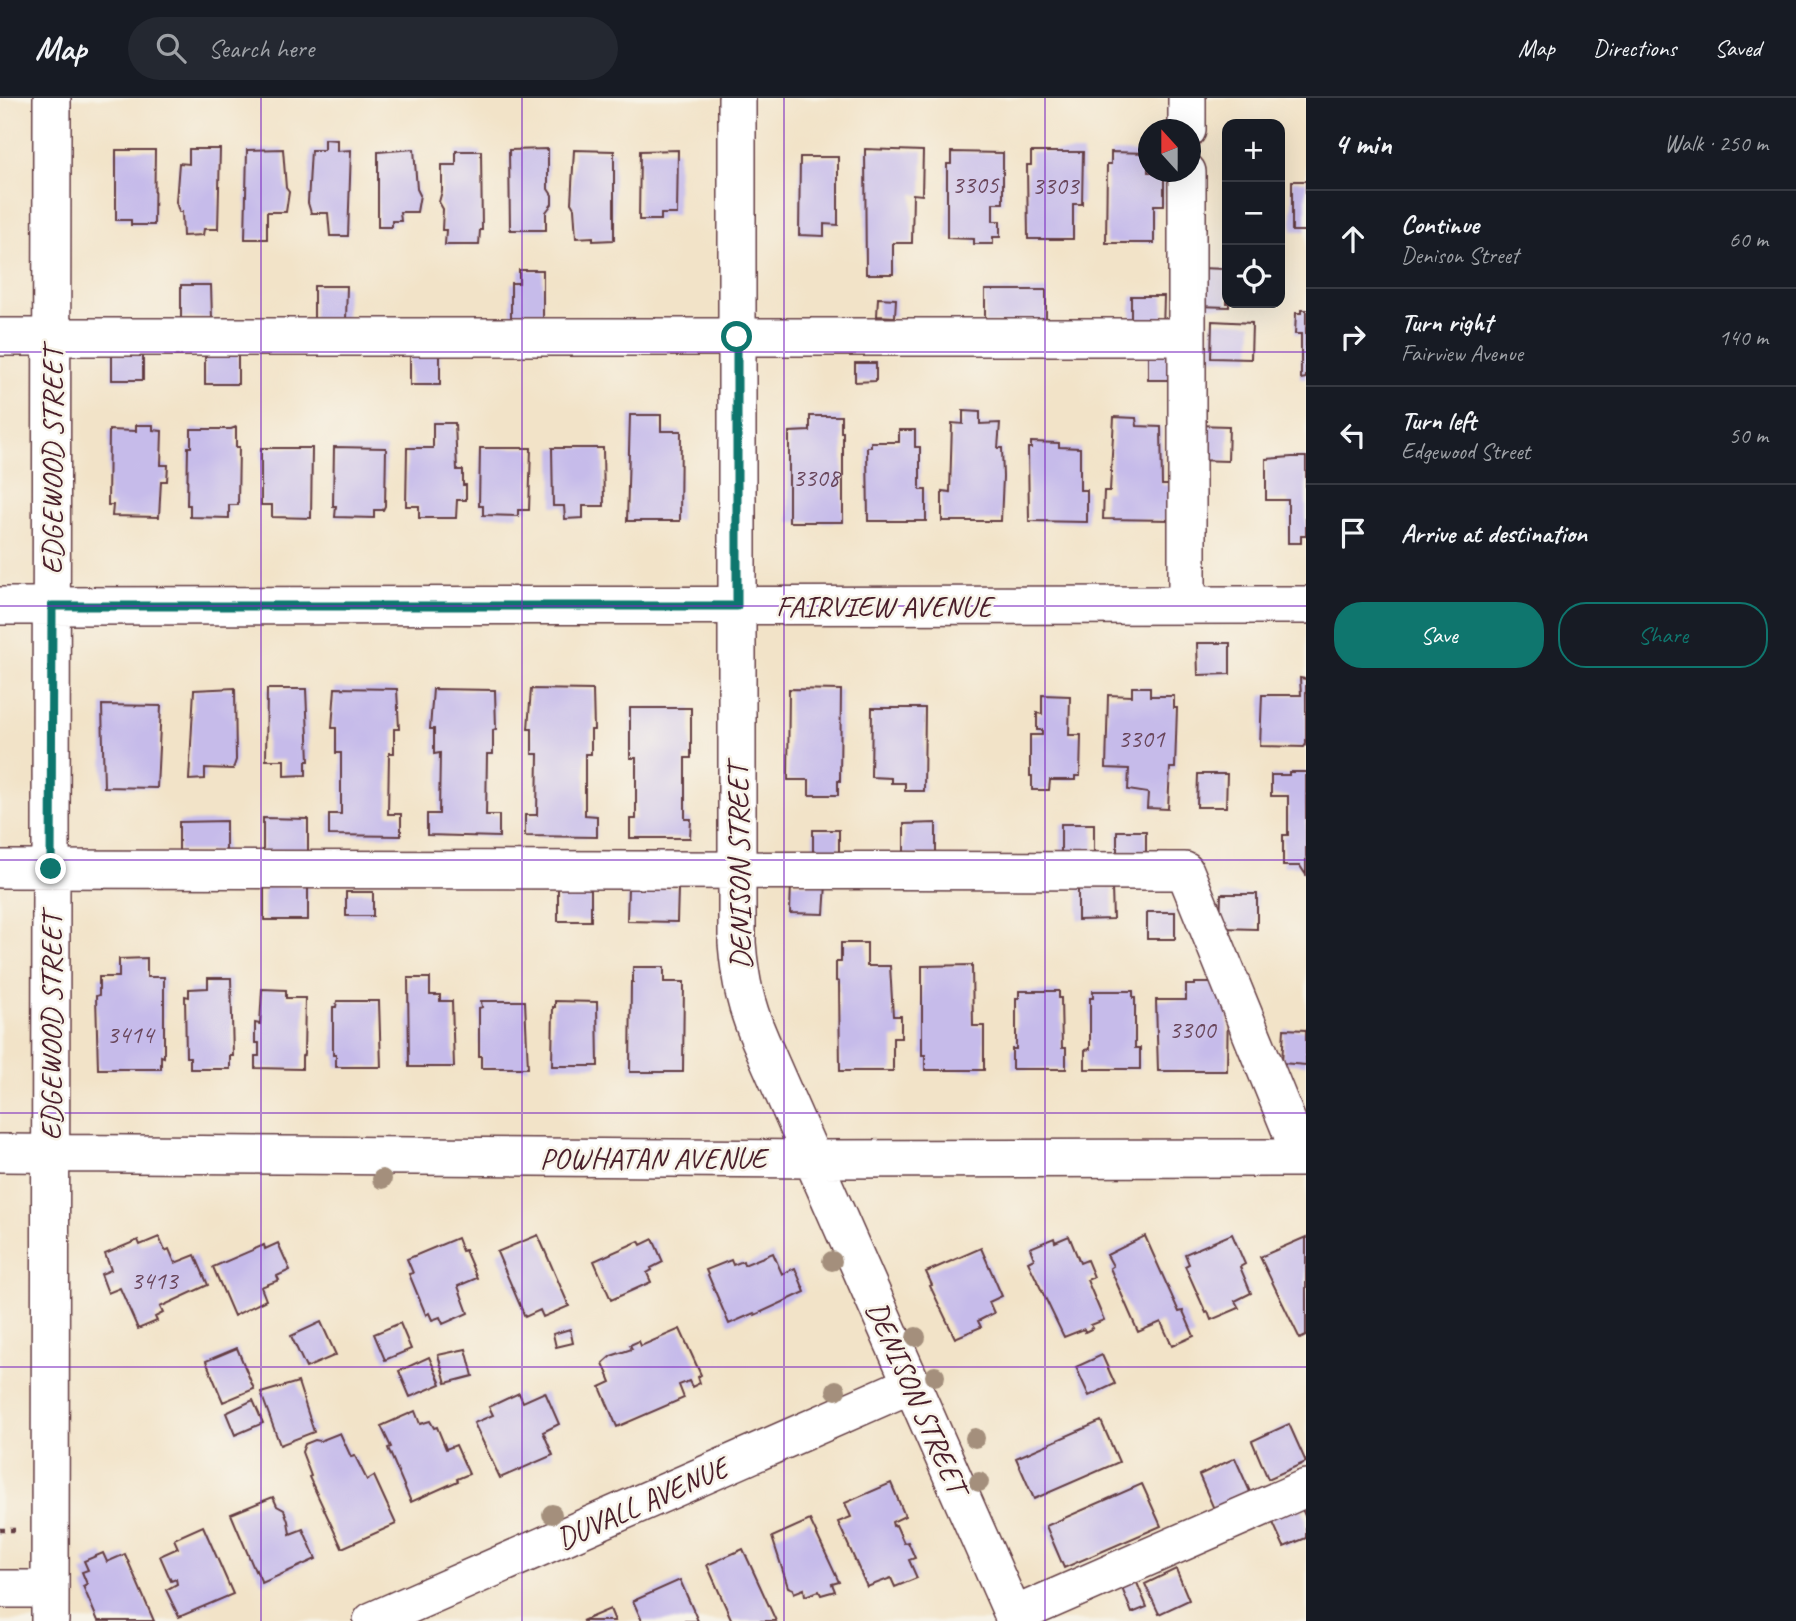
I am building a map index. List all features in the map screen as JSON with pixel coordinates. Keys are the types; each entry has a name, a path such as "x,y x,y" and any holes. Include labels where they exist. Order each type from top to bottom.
{"street":[{"name":"EDGEWOOD STREET","path":"50,1605 52,98"},
{"name":"DENISON STREET","path":"737,98 739,976 747,1010 1014,1618"},
{"path":"1187,98 1187,119"},
{"path":"1187,182 1187,605"},
{"path":"0,337 1188,337"},
{"name":"FAIRVIEW AVENUE","path":"0,606 1306,605"},
{"path":"0,869 1185,871 1304,1158"},
{"name":"POWHATAN AVENUE","path":"0,1153 812,1159 1304,1158"},
{"name":"DUVALL AVENUE","path":"372,1621 912,1384"},
{"path":"1014,1618 1306,1488"},
{"path":"0,1589 50,1605"}],"path":[{"path":"0,1530 19,1530"}],"building":[{"path":"324,139 337,140 337,151 351,150 348,236 330,236 328,213 311,213 308,203 311,150 324,150"},
{"path":"189,149 220,149 218,229 204,229 203,235 183,236 182,212 179,212 176,202 179,163 189,164"},
{"path":"283,149 286,188 289,192 286,212 267,212 267,239 245,239 247,150"},
{"path":"414,149 417,189 420,195 417,212 400,212 401,221 392,221 392,227 378,227 378,152"},
{"path":"548,149 548,189 552,195 552,204 546,212 546,230 510,230 509,150"},
{"path":"865,149 923,151 922,195 913,194 912,243 893,243 893,274 866,274"},
{"path":"116,150 155,150 154,225 131,225 131,220 116,220"},
{"path":"574,150 614,151 614,240 593,241 593,237 576,238 574,208 571,203"},
{"path":"678,150 677,214 661,214 661,220 639,220 640,151"},
{"path":"456,151 481,151 482,230 479,245 445,245 446,230 442,230 443,209 439,202 442,191 442,165 456,165"},
{"path":"951,152 1003,153 1003,203 993,203 993,221 1000,221 1000,237 993,237 993,244 974,244 974,239 947,238 947,164 951,164"},
{"path":"1031,152 1083,152 1082,204 1073,204 1073,239 1028,239 1027,165 1031,165"},
{"path":"1111,152 1138,153 1138,182 1164,182 1164,205 1154,205 1154,243 1106,243 1107,164 1111,164"},
{"path":"800,157 838,157 838,225 824,224 824,236 799,235"},
{"path":"1292,181 1306,181 1306,231 1292,231"},
{"path":"1199,268 1222,269 1222,307 1197,306"},
{"path":"519,270 543,270 543,321 511,321 511,283 519,283"},
{"path":"181,285 211,285 212,318 181,318"},
{"path":"314,286 347,286 346,320 314,319"},
{"path":"985,290 1046,290 1046,323 985,323"},
{"path":"1131,296 1164,296 1163,330 1131,329"},
{"path":"878,298 896,299 895,317 877,316"},
{"path":"1301,310 1306,310 1306,378 1301,379 1301,334 1295,334 1296,313 1301,313"},
{"path":"1212,321 1252,323 1251,359 1211,358"},
{"path":"112,347 143,347 143,380 112,380"},
{"path":"1148,351 1177,351 1177,380 1148,380"},
{"path":"410,352 440,352 440,385 410,385"},
{"path":"205,354 238,354 238,384 205,384"},
{"path":"855,363 876,363 876,381 855,382"},
{"path":"963,411 980,412 980,424 1000,423 998,448 1002,448 1003,477 1001,521 942,521 942,491 950,492 952,423 963,424"},
{"path":"630,415 661,415 661,431 681,431 680,521 627,521"},
{"path":"810,416 841,416 843,522 789,522 789,432 810,431"},
{"path":"1114,417 1136,418 1137,426 1161,427 1162,485 1175,485 1171,520 1103,519 1104,491 1110,491"},
{"path":"433,423 455,423 457,470 463,470 463,485 466,485 466,500 457,500 456,518 419,518 419,506 406,506 407,448 433,448"},
{"path":"136,425 153,425 153,430 162,431 161,465 168,465 167,481 161,481 159,517 112,516 113,505 108,505 109,430 136,431"},
{"path":"1195,425 1229,426 1228,461 1195,460"},
{"path":"236,427 236,447 239,447 238,505 229,505 229,518 190,517 190,505 187,505 191,429"},
{"path":"899,430 915,430 915,447 920,447 920,490 926,490 926,521 868,521 867,447 871,447 871,442 899,442"},
{"path":"1031,442 1059,443 1059,447 1080,448 1080,490 1087,490 1087,522 1029,521 1028,448 1031,448"},
{"path":"334,447 386,448 385,506 383,510 374,510 374,518 335,517"},
{"path":"261,448 312,448 311,518 272,517 272,505 261,505"},
{"path":"480,448 531,448 529,510 518,510 518,516 483,515 483,506 479,506"},
{"path":"552,448 603,448 604,506 583,506 583,518 565,519 564,506 553,506"},
{"path":"1306,457 1306,536 1301,536 1301,543 1288,543 1288,500 1266,500 1266,459"},
{"path":"1197,643 1230,643 1230,674 1198,675"},
{"path":"1300,678 1306,679 1306,744 1304,747 1260,746 1262,695 1301,695"},
{"path":"1132,687 1150,687 1150,696 1174,696 1174,708 1177,708 1175,768 1170,768 1168,809 1147,808 1148,793 1128,790 1129,769 1106,768 1108,695 1132,696"},
{"path":"235,688 236,760 233,769 205,768 205,779 189,780 194,690"},
{"path":"335,688 397,689 399,729 394,729 394,753 389,753 388,814 401,814 401,836 329,835 329,814 341,814 341,753 336,753 336,728 332,728"},
{"path":"267,689 306,689 309,761 306,761 306,775 284,776 284,760 266,760"},
{"path":"433,689 495,690 496,729 493,730 493,754 487,754 486,815 499,815 499,837 427,835 427,814 439,814 440,753 434,754 434,729 430,729"},
{"path":"531,689 593,690 594,730 591,730 591,754 585,754 585,815 597,816 597,837 525,836 525,815 537,815 538,754 532,754 532,729 528,729"},
{"path":"789,689 841,690 838,795 809,795 809,780 788,780"},
{"path":"1042,695 1070,696 1069,735 1081,735 1080,776 1075,776 1075,780 1050,780 1049,790 1032,790 1030,735 1042,735 1042,730 1037,730 1037,713 1042,714"},
{"path":"102,705 161,706 157,788 104,787"},
{"path":"630,708 691,708 691,758 685,758 685,819 691,819 690,838 630,838 630,819 636,819 636,758 630,758"},
{"path":"872,708 925,708 924,791 905,791 905,783 891,783 891,778 871,777"},
{"path":"1289,772 1306,772 1306,875 1300,866 1283,866 1283,835 1288,835 1288,796 1271,796 1271,775 1289,775"},
{"path":"1198,774 1227,774 1226,807 1197,807"},
{"path":"263,818 308,819 308,853 263,852"},
{"path":"226,821 226,851 179,851 179,822"},
{"path":"936,823 936,856 904,856 904,824"},
{"path":"1061,824 1094,824 1094,857 1061,857"},
{"path":"813,830 839,830 839,855 813,855"},
{"path":"1117,831 1146,831 1146,859 1117,860"},
{"path":"791,883 826,884 824,914 790,913"},
{"path":"264,887 308,887 308,920 264,920"},
{"path":"591,887 591,921 558,921 558,888"},
{"path":"628,887 678,888 677,922 627,921"},
{"path":"1078,888 1112,888 1113,919 1078,920"},
{"path":"346,892 373,892 373,916 346,916"},
{"path":"1221,894 1257,894 1257,929 1220,928"},
{"path":"1147,912 1175,912 1175,939 1147,939"},
{"path":"841,943 867,943 867,966 890,966 893,1016 901,1016 901,1038 893,1038 893,1071 840,1071 839,982 836,981 836,962 841,962"},
{"path":"147,958 147,977 164,977 164,1057 161,1056 161,1069 98,1069 96,996 99,995 99,977 119,977 119,959"},
{"path":"972,965 973,1026 984,1026 984,1070 925,1070 925,1055 922,1055 922,966"},
{"path":"633,967 664,967 664,982 684,982 683,1072 630,1072"},
{"path":"208,978 231,978 233,1056 230,1056 230,1069 190,1069 190,1057 186,1057 185,996 189,997 189,989 208,988"},
{"path":"408,978 430,978 430,995 440,995 440,1001 452,1001 454,1067 409,1067"},
{"path":"1220,983 1228,1001 1227,1071 1158,1071 1156,1000 1186,1000 1186,985"},
{"path":"262,989 286,990 286,998 305,998 302,1069 255,1068 259,1043 255,1043 255,1023 260,1024"},
{"path":"1019,991 1059,991 1062,1048 1066,1048 1066,1069 1012,1069 1012,1049 1016,1049 1016,998 1019,998"},
{"path":"1093,991 1133,991 1135,1048 1140,1048 1140,1069 1085,1069 1085,1050 1090,1049 1090,998 1093,998"},
{"path":"337,1001 379,1001 381,1067 336,1067 336,1055 333,1055 333,1007 336,1007"},
{"path":"481,1001 525,1001 528,1068 481,1068"},
{"path":"555,1001 597,1002 598,1066 552,1066"},
{"path":"1284,1029 1306,1030 1306,1065 1282,1063"},
{"path":"1232,1234 1245,1264 1240,1267 1251,1293 1235,1301 1239,1308 1211,1320 1185,1266 1189,1264 1185,1254"},
{"path":"538,1235 569,1306 543,1317 540,1310 525,1317 497,1252"},
{"path":"1069,1236 1080,1263 1087,1260 1094,1277 1087,1280 1104,1320 1091,1325 1093,1328 1085,1332 1084,1329 1064,1337 1028,1262 1034,1259 1030,1248 1054,1238 1055,1242"},
{"path":"1145,1236 1179,1312 1183,1311 1194,1336 1172,1346 1161,1322 1138,1332 1110,1268 1113,1266 1107,1255"},
{"path":"159,1237 165,1251 169,1249 175,1263 195,1255 208,1285 160,1307 163,1313 155,1317 157,1321 138,1329 120,1288 108,1293 101,1274 111,1270 105,1254 138,1240 140,1245"},
{"path":"1306,1237 1306,1336 1300,1339 1260,1257"},
{"path":"457,1238 477,1278 458,1286 468,1313 443,1324 440,1317 432,1320 429,1313 426,1315 409,1274 413,1273 407,1259"},
{"path":"653,1239 663,1262 647,1273 651,1282 611,1300 594,1261 639,1241 641,1245"},
{"path":"278,1243 290,1270 277,1276 279,1280 261,1287 266,1300 234,1316 213,1267 264,1245 265,1249"},
{"path":"981,1248 1002,1296 989,1302 994,1313 978,1321 981,1327 955,1338 926,1272"},
{"path":"773,1253 782,1274 795,1268 805,1292 729,1324 706,1270 731,1260 733,1265 743,1261 744,1265"},
{"path":"321,1322 336,1355 306,1368 291,1336"},
{"path":"400,1323 411,1349 385,1360 374,1334"},
{"path":"570,1329 573,1343 556,1347 553,1334"},
{"path":"680,1329 701,1375 698,1377 700,1383 692,1387 689,1381 679,1385 684,1398 617,1427 600,1387 611,1382 603,1363 611,1356 632,1349 630,1345 639,1341 641,1346"},
{"path":"237,1348 254,1389 223,1402 206,1361"},
{"path":"466,1349 473,1376 446,1383 438,1355"},
{"path":"1102,1355 1115,1384 1089,1396 1076,1367"},
{"path":"429,1357 441,1384 410,1397 399,1371"},
{"path":"298,1382 314,1432 280,1445 261,1393"},
{"path":"545,1392 559,1424 543,1432 553,1455 500,1478 474,1423 493,1415 489,1407 519,1393 523,1402"},
{"path":"253,1400 263,1423 235,1435 226,1413"},
{"path":"415,1411 420,1424 430,1421 434,1428 437,1427 446,1449 456,1445 469,1474 411,1502 381,1426"},
{"path":"1101,1421 1119,1462 1034,1499 1016,1458"},
{"path":"1289,1424 1306,1462 1268,1479 1252,1441"},
{"path":"340,1433 351,1457 355,1456 367,1480 374,1476 396,1524 342,1548 309,1477 311,1476 302,1452 305,1444"},
{"path":"1235,1458 1251,1494 1214,1509 1199,1475"},
{"path":"891,1483 905,1516 892,1522 893,1526 896,1525 904,1543 908,1542 915,1558 909,1560 917,1578 895,1587 891,1578 867,1587 838,1522 851,1517 845,1503"},
{"path":"1142,1484 1161,1526 1064,1568 1046,1526"},
{"path":"273,1497 277,1506 284,1510 290,1534 303,1529 316,1559 262,1583 231,1514"},
{"path":"1300,1504 1306,1518 1306,1538 1284,1547 1270,1516"},
{"path":"810,1520 839,1582 832,1584 835,1591 821,1595 819,1591 805,1596 804,1589 794,1593 793,1589 788,1587 772,1537"},
{"path":"203,1526 233,1594 179,1617 166,1590 177,1584 176,1579 171,1581 160,1556 178,1548 174,1539"},
{"path":"743,1549 776,1621 732,1621 707,1565"},
{"path":"103,1553 107,1562 125,1554 154,1621 98,1621 83,1586 87,1584 82,1572 88,1570 84,1561"},
{"path":"1176,1569 1189,1600 1159,1614 1145,1584"},
{"path":"1135,1578 1147,1607 1132,1613 1120,1583"},
{"path":"680,1580 698,1621 642,1621 633,1601"},
{"path":"610,1609 615,1621 582,1621"}],"route":[{"path":"51,869 52,606 737,606 737,337"}]}
